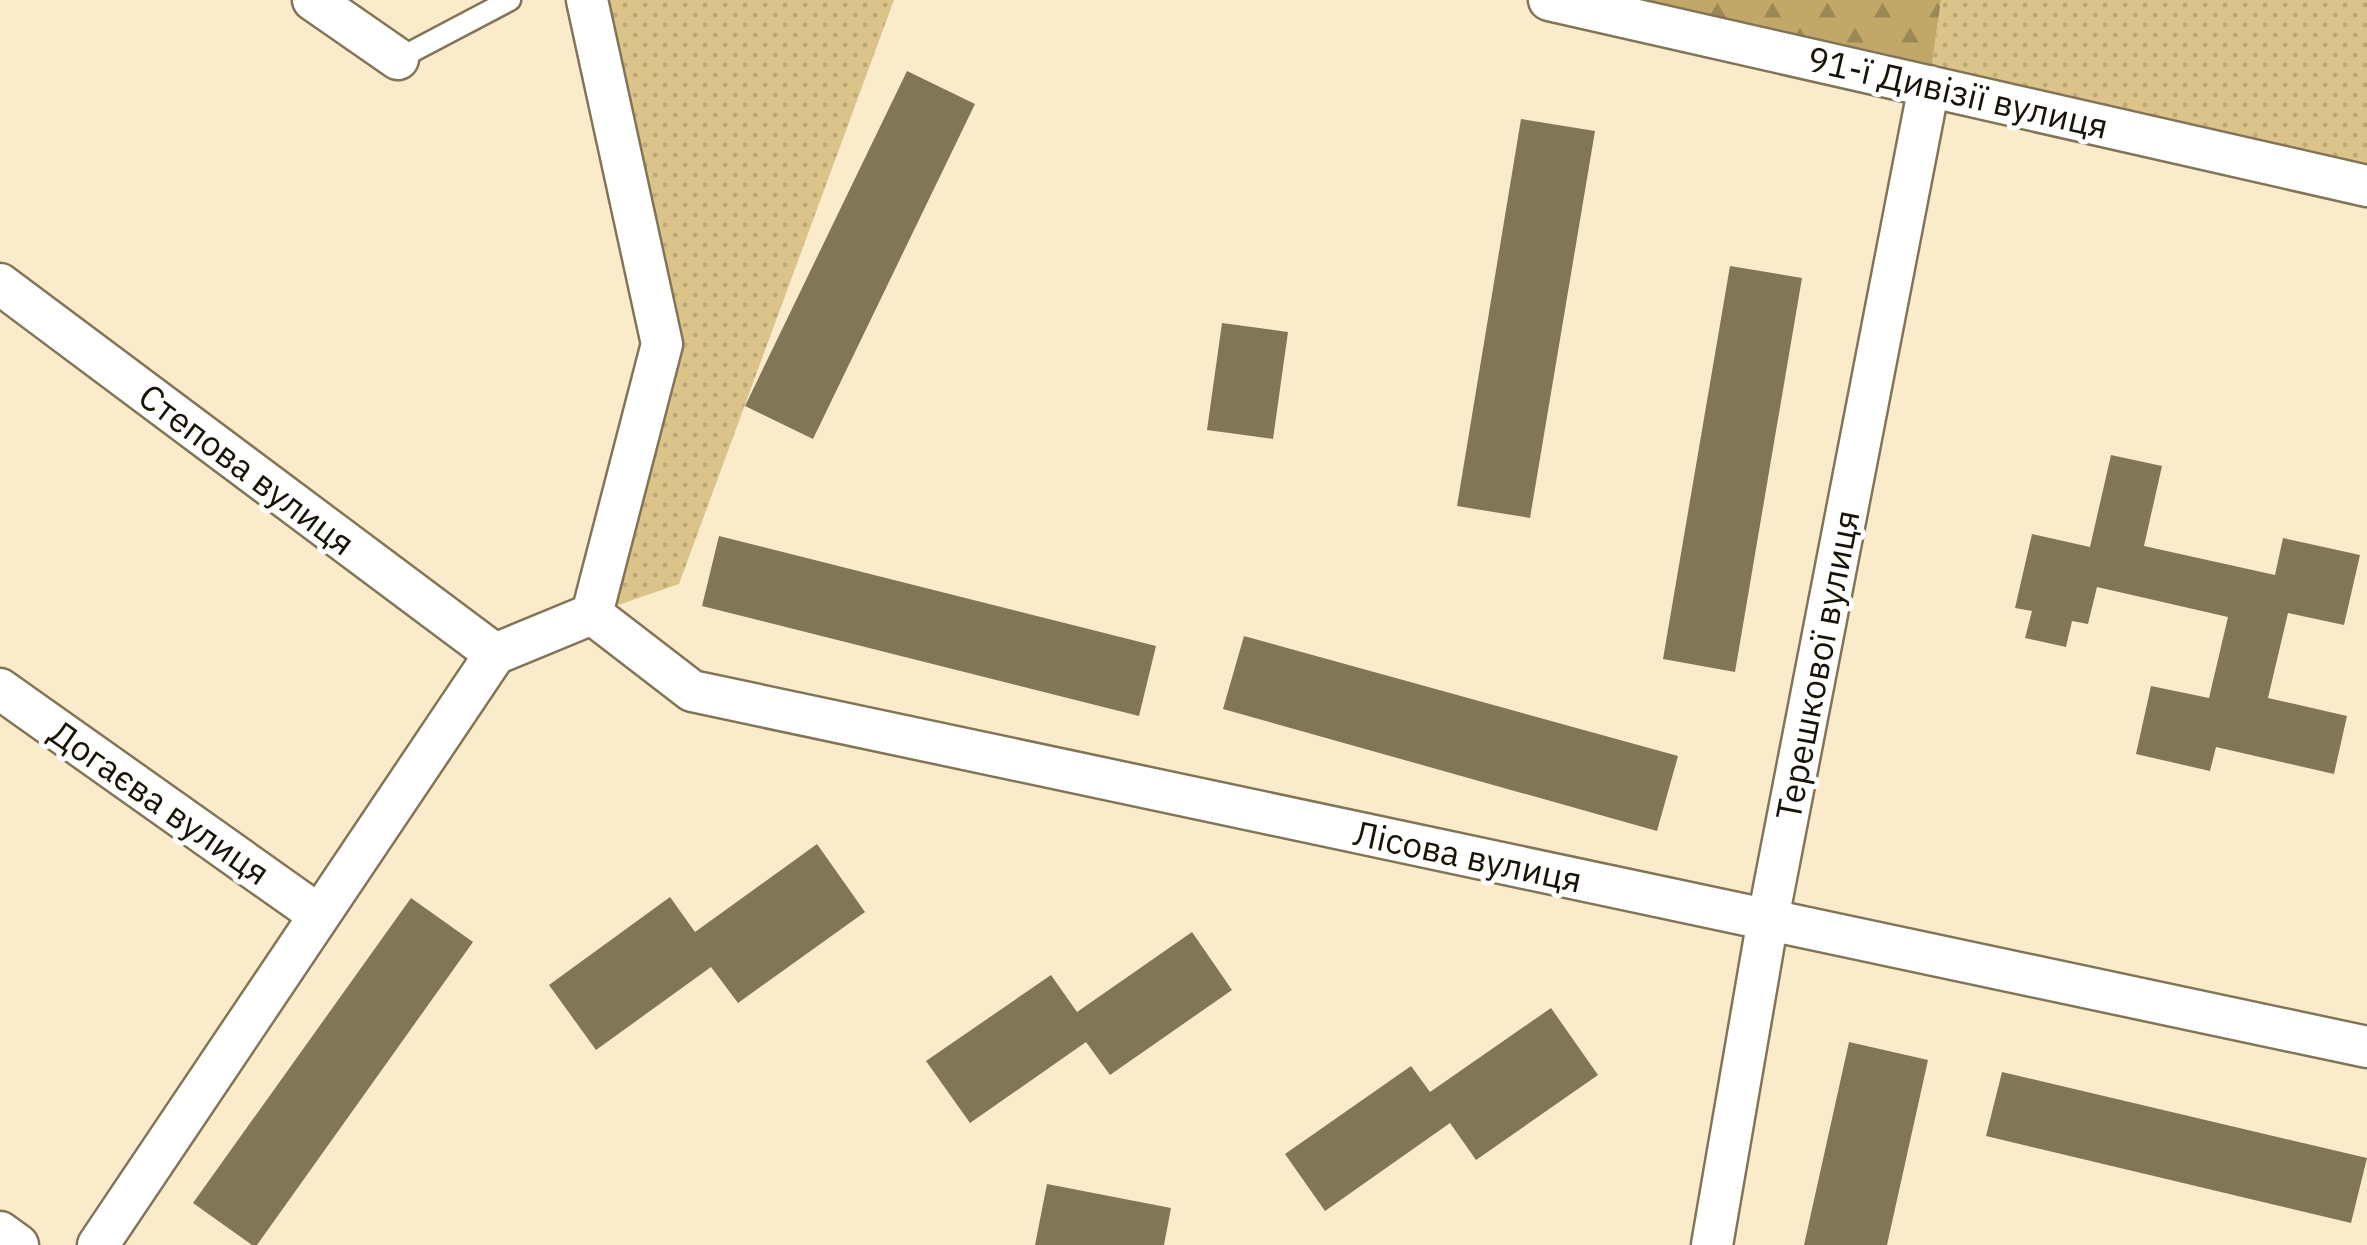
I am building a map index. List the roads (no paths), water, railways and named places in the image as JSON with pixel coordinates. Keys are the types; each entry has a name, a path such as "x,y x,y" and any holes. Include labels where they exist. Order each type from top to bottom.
{"street":[{"path":"313,0 398,59"},
{"path":"98,1245 494,654 592,614 662,344 587,0"},
{"name":"91-ї Дивізії вулиця","path":"1549,0 2367,186"},
{"name":"Терешкової вулиця","path":"1712,1245 1768,919 1930,86"},
{"name":"Степова вулиця","path":"0,284 494,654"},
{"name":"Лісова вулиця","path":"592,614 692,691 2367,1047"},
{"name":"Догаєва вулиця","path":"0,690 320,915"},
{"path":"0,1232 18,1245"}],"lane":[{"path":"398,59 510,0"}]}
